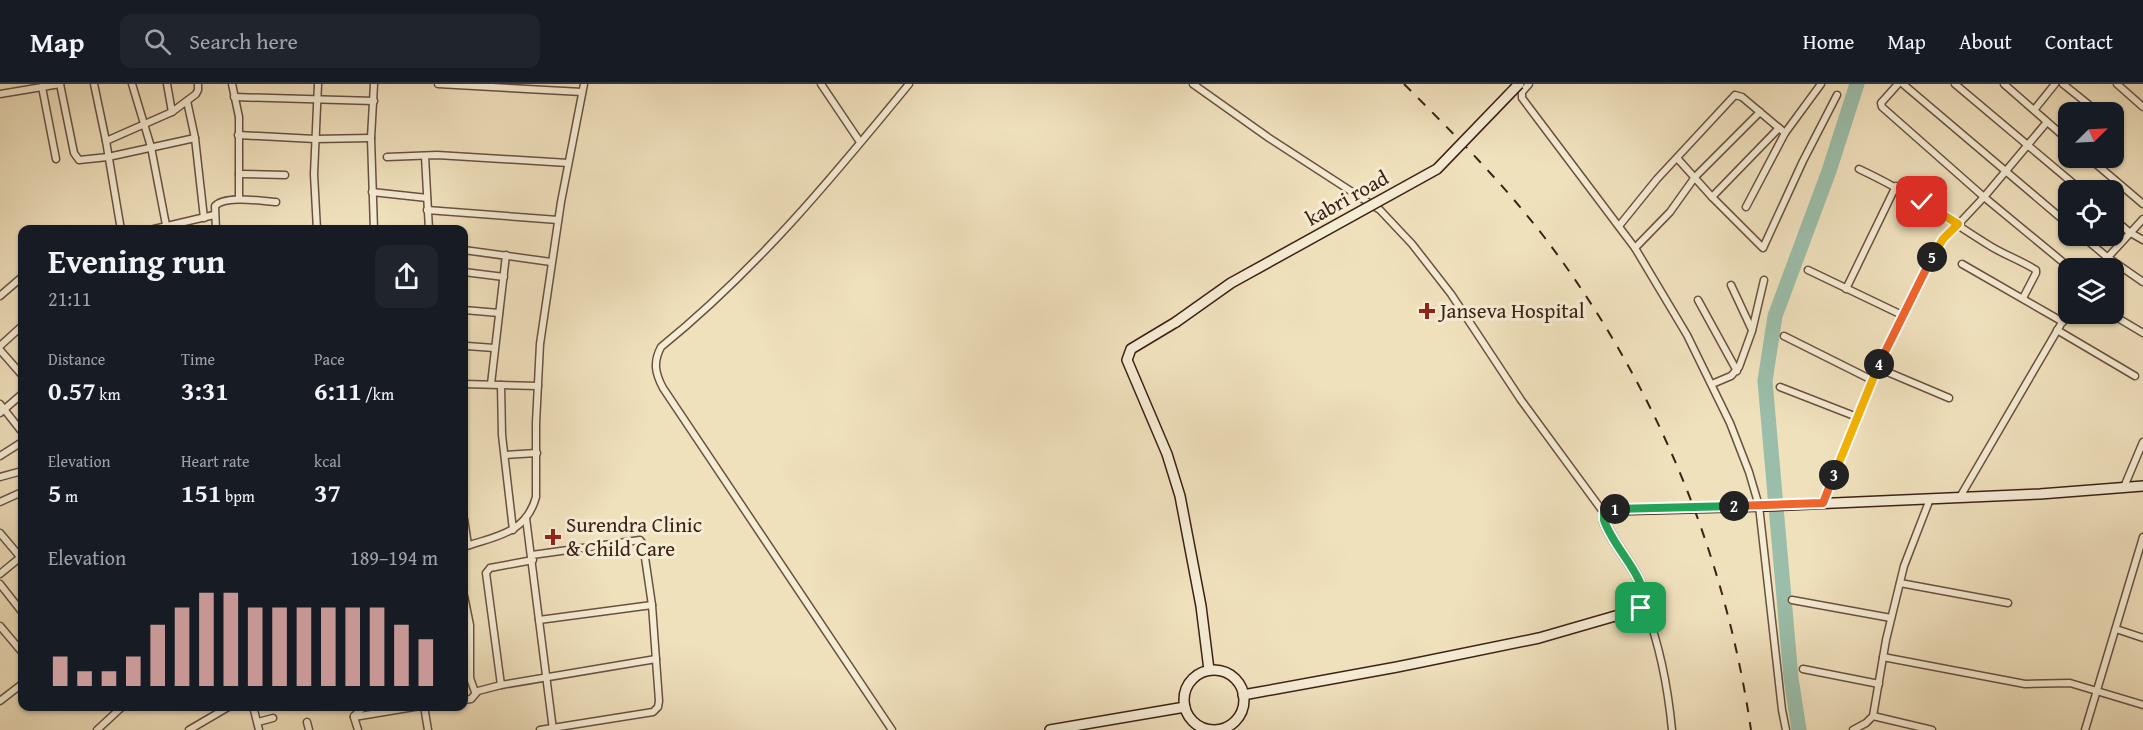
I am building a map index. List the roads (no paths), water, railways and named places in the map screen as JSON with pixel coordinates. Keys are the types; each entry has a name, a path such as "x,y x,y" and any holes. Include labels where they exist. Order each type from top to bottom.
{"street":[{"path":"0,94 60,84 76,156 79,160 108,157 195,138"},
{"path":"94,84 120,225"},
{"path":"132,84 151,147 167,225"},
{"path":"166,84 172,112"},
{"path":"106,141 172,112 198,90 198,84"},
{"path":"232,84 239,117 239,199"},
{"path":"317,225 314,174 318,84"},
{"path":"374,84 371,138 374,225"},
{"path":"438,84 582,92"},
{"path":"468,545 513,530 526,518 536,496 540,344 558,220 584,84"},
{"path":"820,84 860,142"},
{"path":"892,730 663,388 655,366 662,347 766,252 909,84"},
{"path":"1193,84 1269,138 1380,210 1412,244 1451,294 1521,400 1604,513 1606,525 1640,582 1670,703 1672,730"},
{"name":"kabri road","path":"1209,670 1201,606 1180,496 1167,454 1127,360 1131,349 1176,322 1231,283 1437,169 1519,84"},
{"path":"1529,84 1521,97 1635,248 1687,335 1712,384 1763,506 1782,711 1786,730"},
{"path":"1746,207 1785,133 1821,84"},
{"path":"1898,84 1881,103 1882,107 1984,197 2058,258"},
{"path":"1904,84 2058,215"},
{"path":"1955,84 2069,180"},
{"path":"2004,84 2058,131"},
{"path":"2034,110 2055,84"},
{"path":"2063,84 2086,102"},
{"path":"2117,84 2143,107"},
{"path":"42,87 56,159"},
{"path":"1619,226 1657,179 1735,95 1740,96 1785,133"},
{"path":"1677,158 1761,249 1765,247 1803,161 1837,95"},
{"path":"234,97 374,101"},
{"path":"187,101 195,138 204,218"},
{"path":"1635,248 1670,212 1695,177 1760,112"},
{"path":"1823,503 1872,380 1902,315 1938,246 1984,197 2047,122"},
{"path":"1712,197 1779,128"},
{"path":"238,135 315,139 371,138"},
{"path":"387,158 425,156 568,163"},
{"path":"425,156 428,225"},
{"path":"2101,168 2143,204"},
{"path":"1859,169 1896,186 1987,244 2036,270 2023,298"},
{"path":"239,174 285,175"},
{"path":"1846,289 1896,186"},
{"path":"372,192 427,198"},
{"path":"215,225 215,206 220,201 239,199 276,202"},
{"path":"427,210 558,220"},
{"path":"175,225 214,215"},
{"path":"2107,257 2143,219"},
{"path":"2124,228 2143,240"},
{"path":"2094,246 2143,282"},
{"path":"468,250 551,262"},
{"path":"491,384 506,255"},
{"path":"1962,264 2058,320"},
{"path":"1808,270 1902,315"},
{"path":"468,272 504,277"},
{"path":"0,296 18,280"},
{"path":"1712,384 1737,371 1752,331 1764,280"},
{"path":"1731,285 1752,331"},
{"path":"1698,300 1737,371"},
{"path":"468,310 499,313"},
{"path":"2124,322 2143,333"},
{"path":"1960,497 2061,324"},
{"path":"18,330 0,348 18,370"},
{"path":"2057,330 2135,376"},
{"path":"1784,336 1872,380"},
{"path":"468,346 494,348"},
{"path":"0,362 6,357"},
{"path":"1878,368 1949,398"},
{"path":"468,384 538,386"},
{"path":"501,385 513,530"},
{"path":"1780,387 1857,417"},
{"path":"18,397 2,409 18,427"},
{"path":"2124,487 2143,442"},
{"path":"0,456 18,445"},
{"path":"505,455 537,453"},
{"path":"0,477 18,472"},
{"path":"1604,513 1616,509 1929,499 2143,486"},
{"path":"0,502 18,494"},
{"path":"1853,730 1873,716 1891,618 1904,566 1929,499"},
{"path":"526,518 553,729"},
{"path":"0,535 18,553"},
{"path":"2085,730 2143,537"},
{"path":"501,685 486,573 490,568 532,558 640,540 643,544 652,605 659,701 656,710 540,730"},
{"path":"0,574 18,560"},
{"path":"2135,564 2143,567"},
{"path":"1900,583 2008,603"},
{"path":"0,584 18,607"},
{"path":"1792,600 1891,618"},
{"path":"539,620 652,605"},
{"path":"1243,695 1539,638 1645,607"},
{"path":"468,621 471,632 470,678 475,692"},
{"path":"0,626 18,646"},
{"path":"2116,629 2143,638"},
{"path":"1883,657 2025,684 2070,683 2143,705"},
{"path":"468,699 471,699 475,692 501,685 656,659"},
{"path":"1803,669 1879,684"},
{"path":"1209,670 1230,675 1238,682 1243,695 1244,705 1239,716 1233,724 1221,730 1209,730 1198,725 1190,717 1185,707 1184,696 1189,684 1196,676 1209,670"},
{"path":"0,701 18,687"},
{"path":"1050,730 1185,707"},
{"path":"97,730 118,711"},
{"path":"189,730 221,711"},
{"path":"255,711 259,730"},
{"path":"354,717 360,711"},
{"path":"354,717 391,711"},
{"path":"425,711 428,730"},
{"path":"1873,716 1932,730"},
{"path":"354,717 358,730"},
{"path":"258,722 273,718"},
{"path":"307,722 309,730"}],"waterway":[{"path":"1799,730 1791,678 1765,381 1775,316 1829,171 1857,84"}],"railway":[{"path":"1404,84 1477,158 1529,217 1584,293 1620,350 1679,471 1703,534 1723,598 1739,663 1751,730"}],"place":[{"name":"Janseva Hospital","path":"1427,311"},
{"name":"Surendra Clinic & Child Care","path":"553,537"}]}
